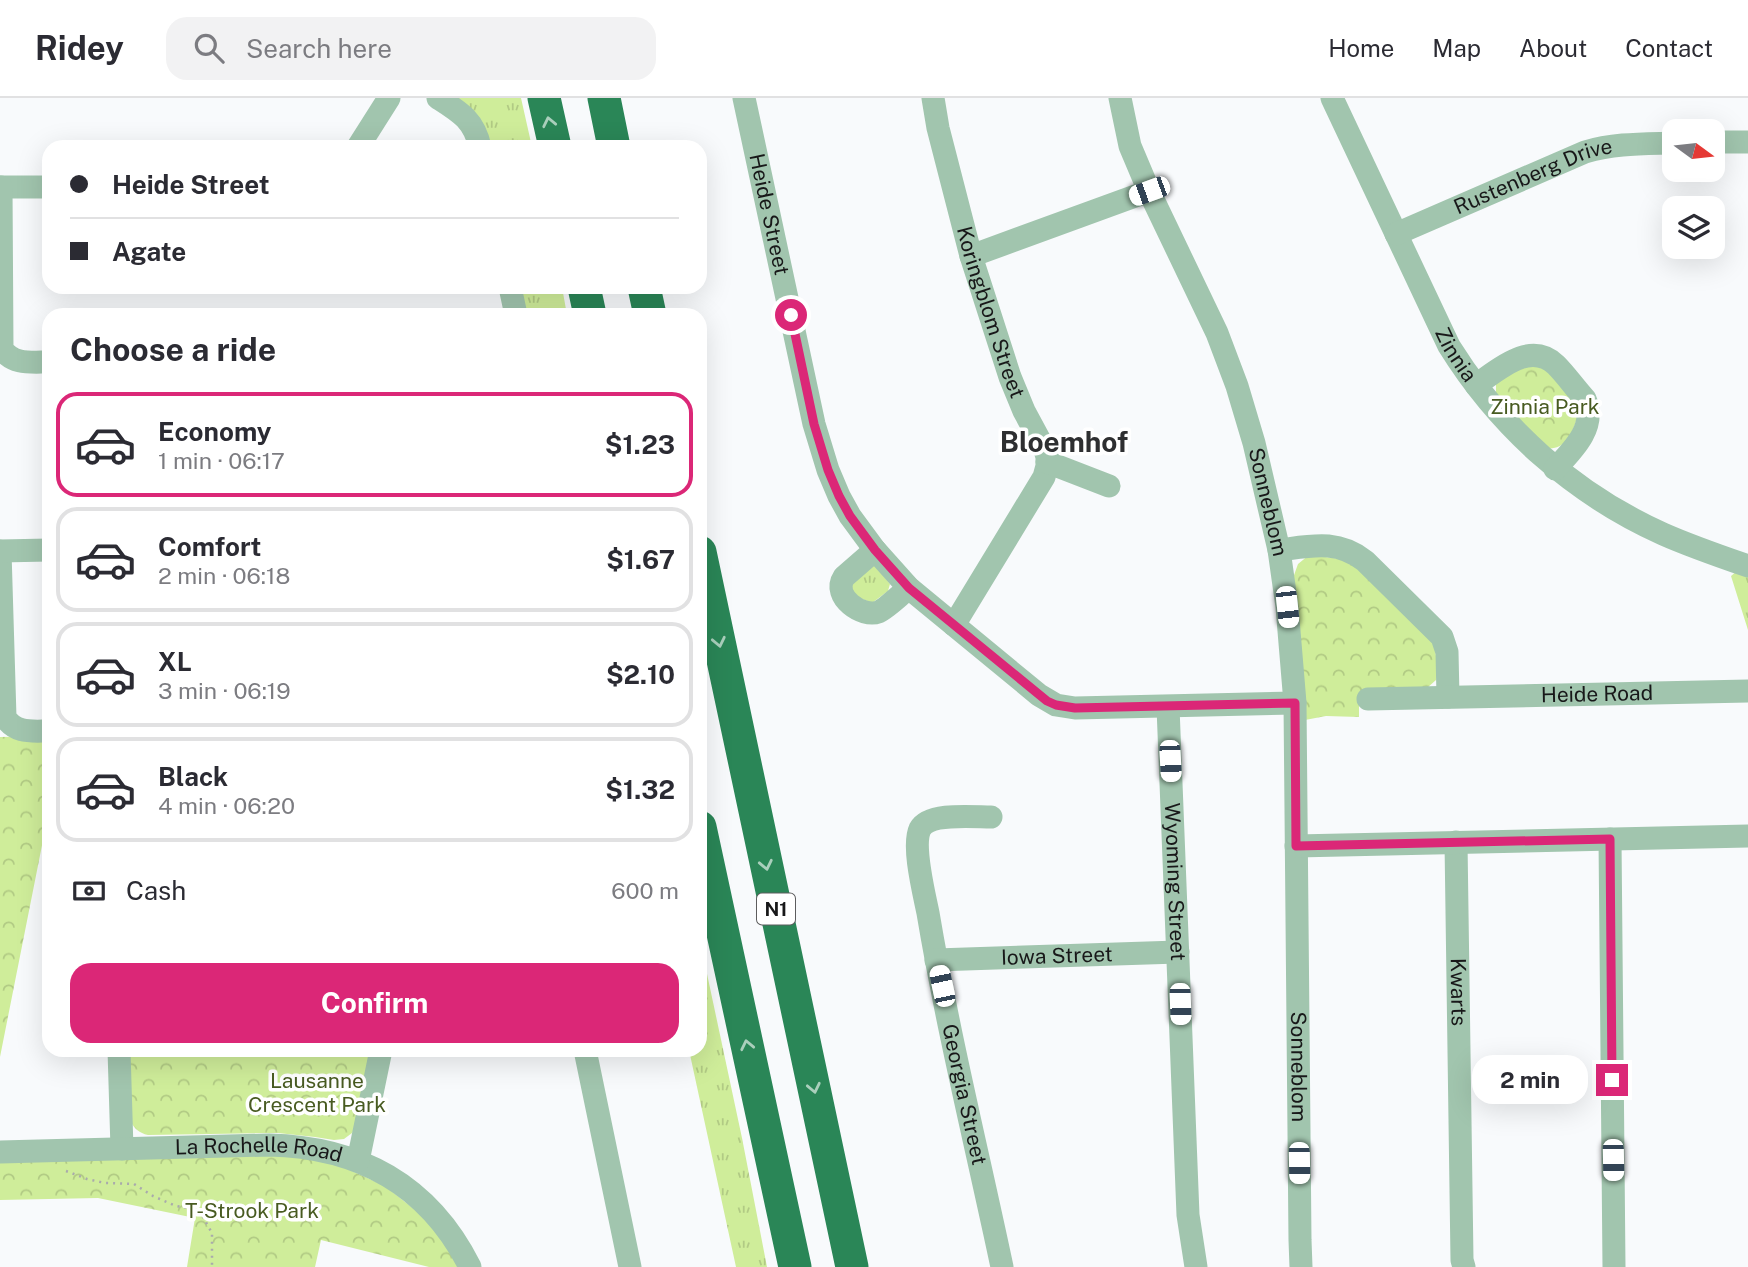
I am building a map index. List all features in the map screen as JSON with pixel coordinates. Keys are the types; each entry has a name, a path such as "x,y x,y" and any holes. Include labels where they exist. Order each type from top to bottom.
{"highway":[{"path":"544,98 553,140"},
{"path":"604,98 613,140"},
{"name":"N1","path":"707,585 852,1267"},
{"path":"707,860 795,1267"},
{"path":"761,1112 771,1209 782,1267"}],"street":[{"path":"362,140 389,98"},
{"path":"438,98 466,117 479,140"},
{"name":"Heide Street","path":"744,98 814,424 828,470 850,516 875,550 909,588 1040,695 1056,705 1075,708 1295,703"},
{"name":"Koringblom Street","path":"933,98 938,128 971,256 1010,377 1045,450 1047,462"},
{"name":"Sonneblom","path":"1119,98 1130,146 1200,295 1233,376 1254,443 1279,550 1295,703 1301,1267"},
{"name":"Zinnia","path":"1332,98 1448,345 1476,385 1532,448 1585,491 1643,525 1748,566"},
{"path":"1726,142 1748,142"},
{"name":"Rustenberg Drive","path":"1396,234 1586,152 1612,145 1662,143"},
{"path":"42,187 0,187 2,349 6,355 23,362 42,362"},
{"path":"971,256 1149,191"},
{"path":"1476,385 1518,358 1540,356 1554,363 1585,399 1589,417 1586,430 1555,469"},
{"path":"954,625 1044,477 1047,462 1110,486"},
{"path":"1279,550 1334,546 1351,551 1365,561 1442,637 1447,652 1448,697"},
{"path":"875,550 844,578 840,589 842,595 862,610 879,612 909,588"},
{"path":"42,551 0,551 5,717 9,724 22,731 42,731"},
{"name":"Heide Road","path":"1368,699 1748,691"},
{"name":"Wyoming Street","path":"1168,707 1188,1215 1196,1267"},
{"name":"Georgia Street","path":"991,817 942,818 926,822 920,829 918,856 936,960 1002,1267"},
{"path":"1296,846 1748,836"},
{"path":"1610,839 1614,1267"},
{"name":"Kwarts","path":"1456,842 1464,1267"},
{"name":"Iowa Street","path":"936,960 1178,952"},
{"path":"119,1057 122,1149"},
{"path":"358,1161 380,1057"},
{"path":"586,1057 630,1267"},
{"name":"La Rochelle Road","path":"0,1152 282,1145 327,1151 358,1161 394,1180 425,1204 452,1236 470,1267"}],"path":[{"path":"45,1151 50,1164 63,1170 105,1183 134,1184 164,1201 194,1209 203,1217 212,1233 212,1267"}],"green space":[{"path":"455,98 521,98 530,140 484,140"},
{"path":"520,294 563,294 566,308 524,308"},
{"name":"Zinnia Park","path":"1516,365 1542,365 1580,408 1570,436 1560,446 1546,448 1496,394 1496,383"},
{"path":"1309,555 1349,560 1434,640 1438,672 1436,680 1427,688 1421,689 1359,692 1359,717 1326,716 1305,720 1293,578 1298,564"},
{"path":"876,566 890,584 888,591 872,603 851,592 850,584"},
{"path":"1737,571 1748,575 1748,630 1731,576"},
{"path":"42,736 42,845 0,1057 0,737"},
{"path":"707,974 767,1267 736,1267 691,1057 707,1057"},
{"name":"Lausanne Crescent Park","path":"127,1057 371,1057 355,1128 344,1139 278,1133 148,1135 142,1133 130,1121"},
{"name":"T-Strook Park","path":"265,1154 328,1160 385,1186 429,1221 460,1267 429,1267 321,1240 315,1267 187,1267 195,1218 98,1198 0,1200 0,1161"}],"district":[{"name":"Bloemhof","path":"1064,442"}],"route":[{"path":"791,315 814,424 828,470 850,516 875,550 909,588 1047,701 1075,708 1295,703 1296,846 1610,839 1612,1080"}]}
